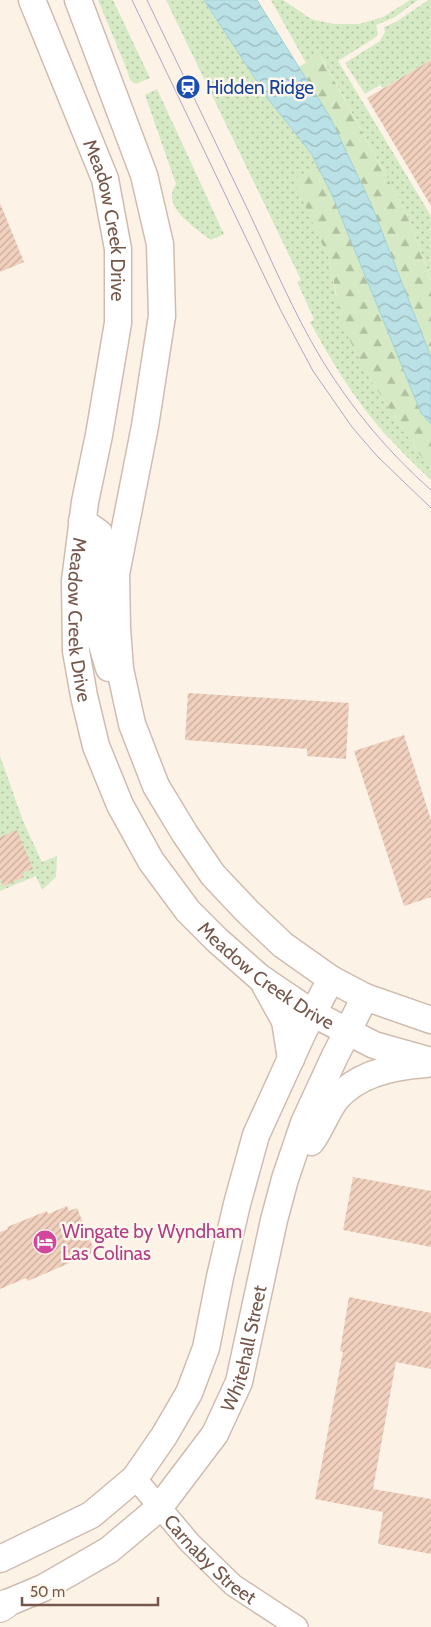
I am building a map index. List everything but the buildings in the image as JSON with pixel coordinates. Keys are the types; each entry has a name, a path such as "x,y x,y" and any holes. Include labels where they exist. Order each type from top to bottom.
{"street":[{"name":"Meadow Creek Drive","path":"32,0 105,179 118,249 118,323 82,521 75,581 76,651 96,746 120,805 151,861 188,911 259,977 312,1013 374,1045 431,1062"},
{"name":"Meadow Creek Drive","path":"78,0 144,175 160,244 162,316 145,426 116,574 120,669 132,724 156,786 185,834 213,875 248,912 283,945 331,979 365,997 431,1020"},
{"path":"118,249 160,244"},
{"path":"82,521 99,533 95,621 108,667 132,724"},
{"path":"259,977 285,1021 291,1058"},
{"name":"Whitehall Street","path":"0,1559 91,1515 135,1478 164,1436 189,1393 206,1348 224,1258 256,1135 312,1013 331,979"},
{"name":"Whitehall Street","path":"2,1606 43,1588 109,1550 160,1508 215,1434 239,1382 284,1179 304,1123 365,997"},
{"path":"284,1179 318,1132 337,1099 358,1080 388,1069 431,1062"},
{"name":"Carnaby Street","path":"135,1478 190,1544 234,1585 297,1627"}],"green space":[{"path":"98,0 113,0 150,78 136,84 130,80"},
{"path":"166,0 204,0 269,100 311,153 319,169 294,179 329,259 336,296 370,379 422,458 431,466 431,480 396,446 374,421 344,380 318,337 310,322 314,319 297,282 301,280"},
{"path":"271,0 283,0 311,19 334,24 359,24 383,17 410,0 418,0 395,17 376,25 378,34 376,37 338,61 431,216 431,280 407,214 321,56 306,63"},
{"path":"428,0 431,0 431,60 383,88 380,85 365,94 345,63 380,41 385,32 384,27 396,22"},
{"path":"320,55 407,214 431,281 431,466 422,458 370,379 343,327 329,259 293,179 349,157 330,117 298,67"},
{"path":"157,89 224,234 211,240 180,214 173,201 172,192 176,184 145,95"},
{"path":"0,756 23,821 42,862 57,856 56,877 42,890 36,876 0,891"}],"water":[{"path":"204,0 257,0 330,117 372,206 431,357 431,424 421,413 333,197 311,153 269,100"}],"tram line":[{"path":"132,0 281,311 313,371 352,427 377,456 431,508"},
{"path":"147,0 311,342 358,413 400,461 431,490"}],"place":[{"name":"Hidden Ridge","path":"188,87"},
{"name":"Wingate by Wyndham Las Colinas","path":"45,1242"}]}
